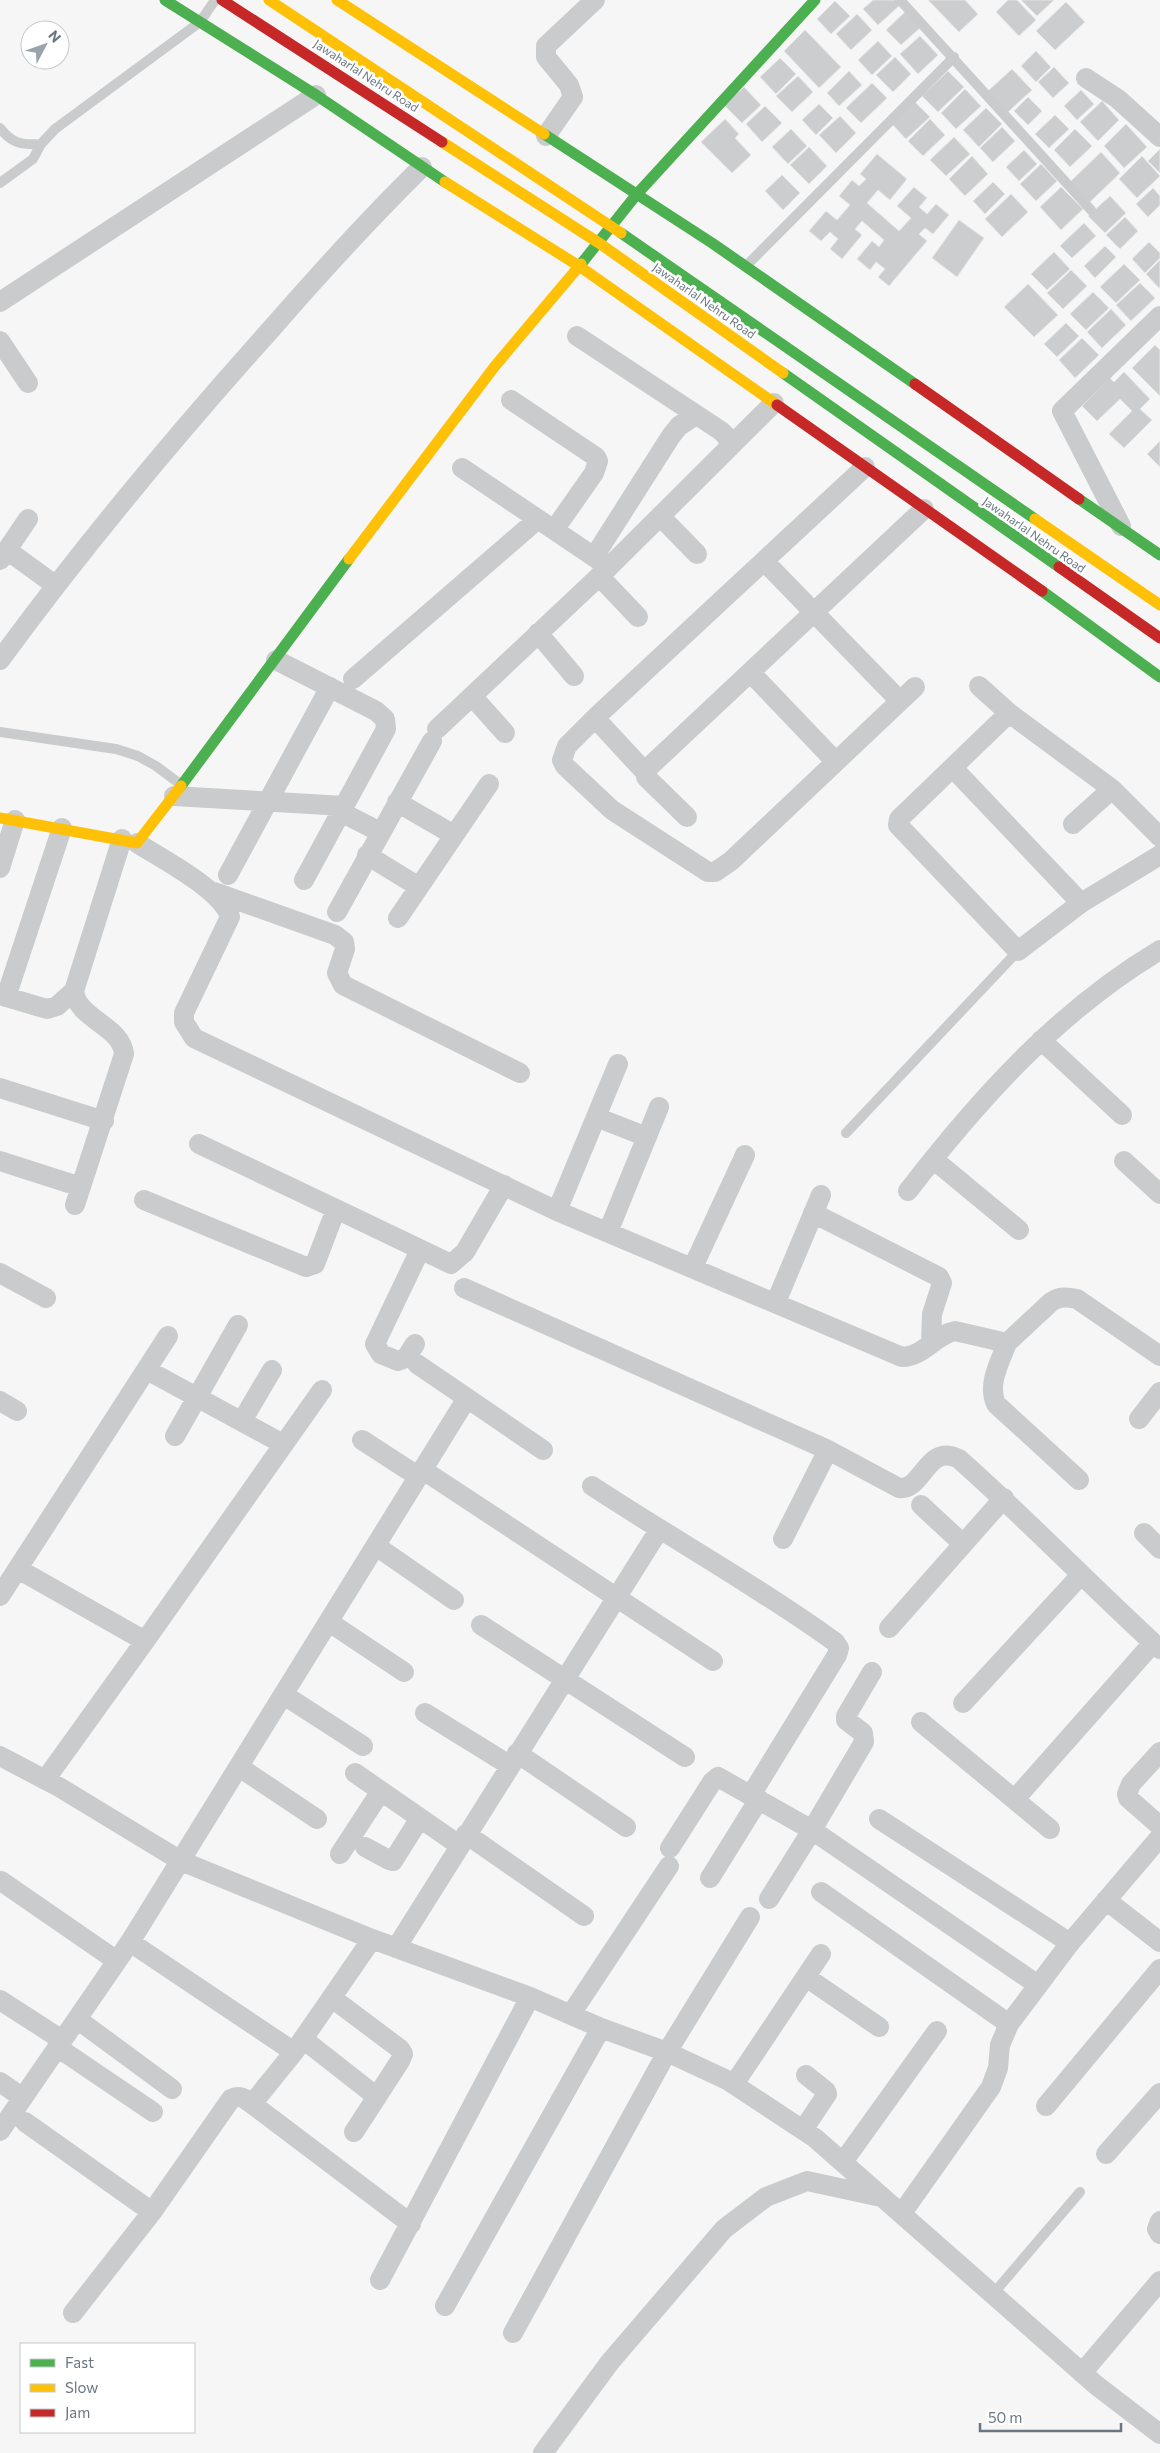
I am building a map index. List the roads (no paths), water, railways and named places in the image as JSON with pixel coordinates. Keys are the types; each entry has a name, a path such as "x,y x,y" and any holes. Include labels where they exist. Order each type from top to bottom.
{"street":[{"path":"164,0 316,95 422,167 579,266 1005,564 1160,677"},
{"name":"Jawaharlal Nehru Road","path":"222,0 599,243 1160,638"},
{"name":"Jawaharlal Nehru Road","path":"269,0 613,226 1160,605"},
{"path":"337,0 746,266 1160,555"},
{"path":"546,136 573,97 570,84 546,57 546,46 595,0"},
{"path":"62,828 3,996 47,1009 57,1006 74,991 129,841 178,791 476,389 599,243 637,194 816,0"},
{"path":"1086,78 1118,99 1160,137"},
{"path":"0,302 316,95"},
{"path":"0,660 55,585 222,383 368,220 422,167"},
{"path":"1123,530 1062,411 1160,316"},
{"path":"577,336 721,431 727,437 730,447"},
{"path":"0,341 28,383"},
{"path":"353,680 546,524 594,473 598,461 596,457 512,400"},
{"path":"337,912 434,735 538,633 600,567 660,516 774,403"},
{"path":"600,567 671,436 679,426 696,416"},
{"path":"865,467 595,718 567,746 562,760 565,766 612,810 708,872 714,872 731,861 915,687"},
{"path":"462,468 546,524 600,567 638,617"},
{"path":"645,772 924,509"},
{"path":"660,516 697,554"},
{"path":"28,519 4,555 55,585"},
{"path":"764,561 900,702"},
{"path":"538,633 574,676"},
{"path":"276,660 376,711 385,719 386,728 304,880"},
{"path":"751,673 835,761"},
{"path":"979,686 1009,712 1112,789 1160,837"},
{"path":"228,875 330,687"},
{"path":"472,696 505,733"},
{"path":"1009,712 899,818 898,825 1018,951 1081,903 1160,855"},
{"path":"595,718 645,772 646,777 686,817"},
{"path":"952,768 1081,903"},
{"path":"398,918 489,784"},
{"path":"1073,824 1112,789"},
{"path":"178,791 342,809 380,832"},
{"path":"397,802 454,835"},
{"path":"0,868 7,819 129,841 212,892 335,934 344,942 337,974 343,985 520,1073"},
{"path":"367,855 419,887"},
{"path":"212,892 227,907 230,917 184,1013 184,1022 194,1038 557,1211 776,1302 902,1357 912,1357 947,1333 955,1331 1007,1343"},
{"path":"908,1192 933,1159 989,1094 1042,1040 1068,1016 1160,950"},
{"path":"0,1161 78,1196 104,1121 124,1054 119,1040 79,1005 74,991"},
{"path":"1042,1040 1122,1115"},
{"path":"557,1211 618,1064"},
{"path":"0,1088 104,1121"},
{"path":"608,1232 659,1107"},
{"path":"596,1117 647,1137"},
{"path":"199,1144 451,1264 458,1260 504,1185"},
{"path":"693,1267 745,1155"},
{"path":"933,1159 1019,1230"},
{"path":"1124,1161 1160,1194"},
{"path":"144,1200 306,1267 315,1264 336,1209"},
{"path":"776,1302 817,1204 939,1277 942,1283 932,1314 931,1344"},
{"path":"420,1250 375,1344 381,1354 398,1361 416,1354 467,1398 543,1450"},
{"path":"0,1273 46,1298"},
{"path":"464,1288 828,1450 904,1488 910,1486 938,1458 951,1455 959,1459 1004,1498 1080,1575 1156,1646 1015,1799"},
{"path":"1079,1480 996,1404 991,1394 1007,1343 1051,1302 1058,1298 1067,1297 1077,1299 1160,1356"},
{"path":"175,1436 238,1325"},
{"path":"0,1596 168,1336"},
{"path":"147,1370 283,1444"},
{"path":"242,1421 272,1370"},
{"path":"45,1780 322,1390"},
{"path":"1139,1420 1160,1392"},
{"path":"0,2131 130,1942 467,1398"},
{"path":"362,1440 421,1473 713,1661"},
{"path":"783,1539 828,1450"},
{"path":"592,1486 659,1530 790,1609 835,1642 839,1648 837,1656 710,1878"},
{"path":"889,1628 1004,1498"},
{"path":"921,1505 963,1544"},
{"path":"396,1948 513,1759 659,1530"},
{"path":"1144,1533 1160,1550"},
{"path":"376,1546 454,1600"},
{"path":"18,1570 145,1640"},
{"path":"964,1703 1080,1575"},
{"path":"329,1622 404,1672"},
{"path":"481,1625 685,1757"},
{"path":"769,1899 864,1742 863,1733 846,1720 846,1716 872,1672"},
{"path":"284,1695 363,1746"},
{"path":"425,1713 513,1759 626,1827"},
{"path":"921,1722 1050,1829"},
{"path":"1160,1752 1131,1784 1127,1794 1128,1798 1160,1826"},
{"path":"0,1756 45,1780 181,1861 372,1939 530,1997 601,2028 668,2052 734,2084 803,2130 843,2162 1082,2373 1160,2434"},
{"path":"239,1767 317,1819"},
{"path":"355,1773 420,1818 463,1840 584,1916"},
{"path":"571,2014 669,1857 715,1778 718,1777 812,1830 1038,1985"},
{"path":"340,1854 381,1791"},
{"path":"365,1846 393,1861 420,1818"},
{"path":"879,1819 1070,1942"},
{"path":"902,2214 991,2087 998,2068 1000,2045 1009,2024 1070,1942 1160,1837"},
{"path":"0,1881 117,1960"},
{"path":"821,1892 1009,2024"},
{"path":"1106,1900 1160,1942"},
{"path":"513,2333 668,2052 750,1917"},
{"path":"252,2104 299,2045 372,1939"},
{"path":"130,1942 299,2045 377,2097"},
{"path":"734,2084 820,1954"},
{"path":"1046,2106 1160,1969"},
{"path":"806,1977 879,2027"},
{"path":"380,2280 530,1997"},
{"path":"332,1998 402,2051 403,2057 354,2132"},
{"path":"0,2000 153,2112"},
{"path":"77,2019 172,2089"},
{"path":"445,2306 601,2028"},
{"path":"843,2162 937,2031"},
{"path":"803,2130 827,2094 826,2091 806,2075"},
{"path":"0,2082 23,2098"},
{"path":"1106,2154 1160,2093"},
{"path":"73,2313 152,2212 232,2099 241,2097 252,2104 411,2224"},
{"path":"25,2122 152,2212"},
{"path":"543,2453 610,2362 724,2229 766,2197 807,2181 884,2198"},
{"path":"1160,2221 1156,2229 1160,2234"},
{"path":"1082,2373 1160,2281"}],"lane":[{"path":"0,184 33,159 41,144 55,129 200,22 214,0"},
{"path":"900,0 1090,210"},
{"path":"746,266 954,58"},
{"path":"0,128 13,142 21,145 41,144"},
{"path":"0,732 116,749 138,756 156,766 178,791"},
{"path":"846,1133 1018,951"},
{"path":"992,2294 1080,2192"}]}
